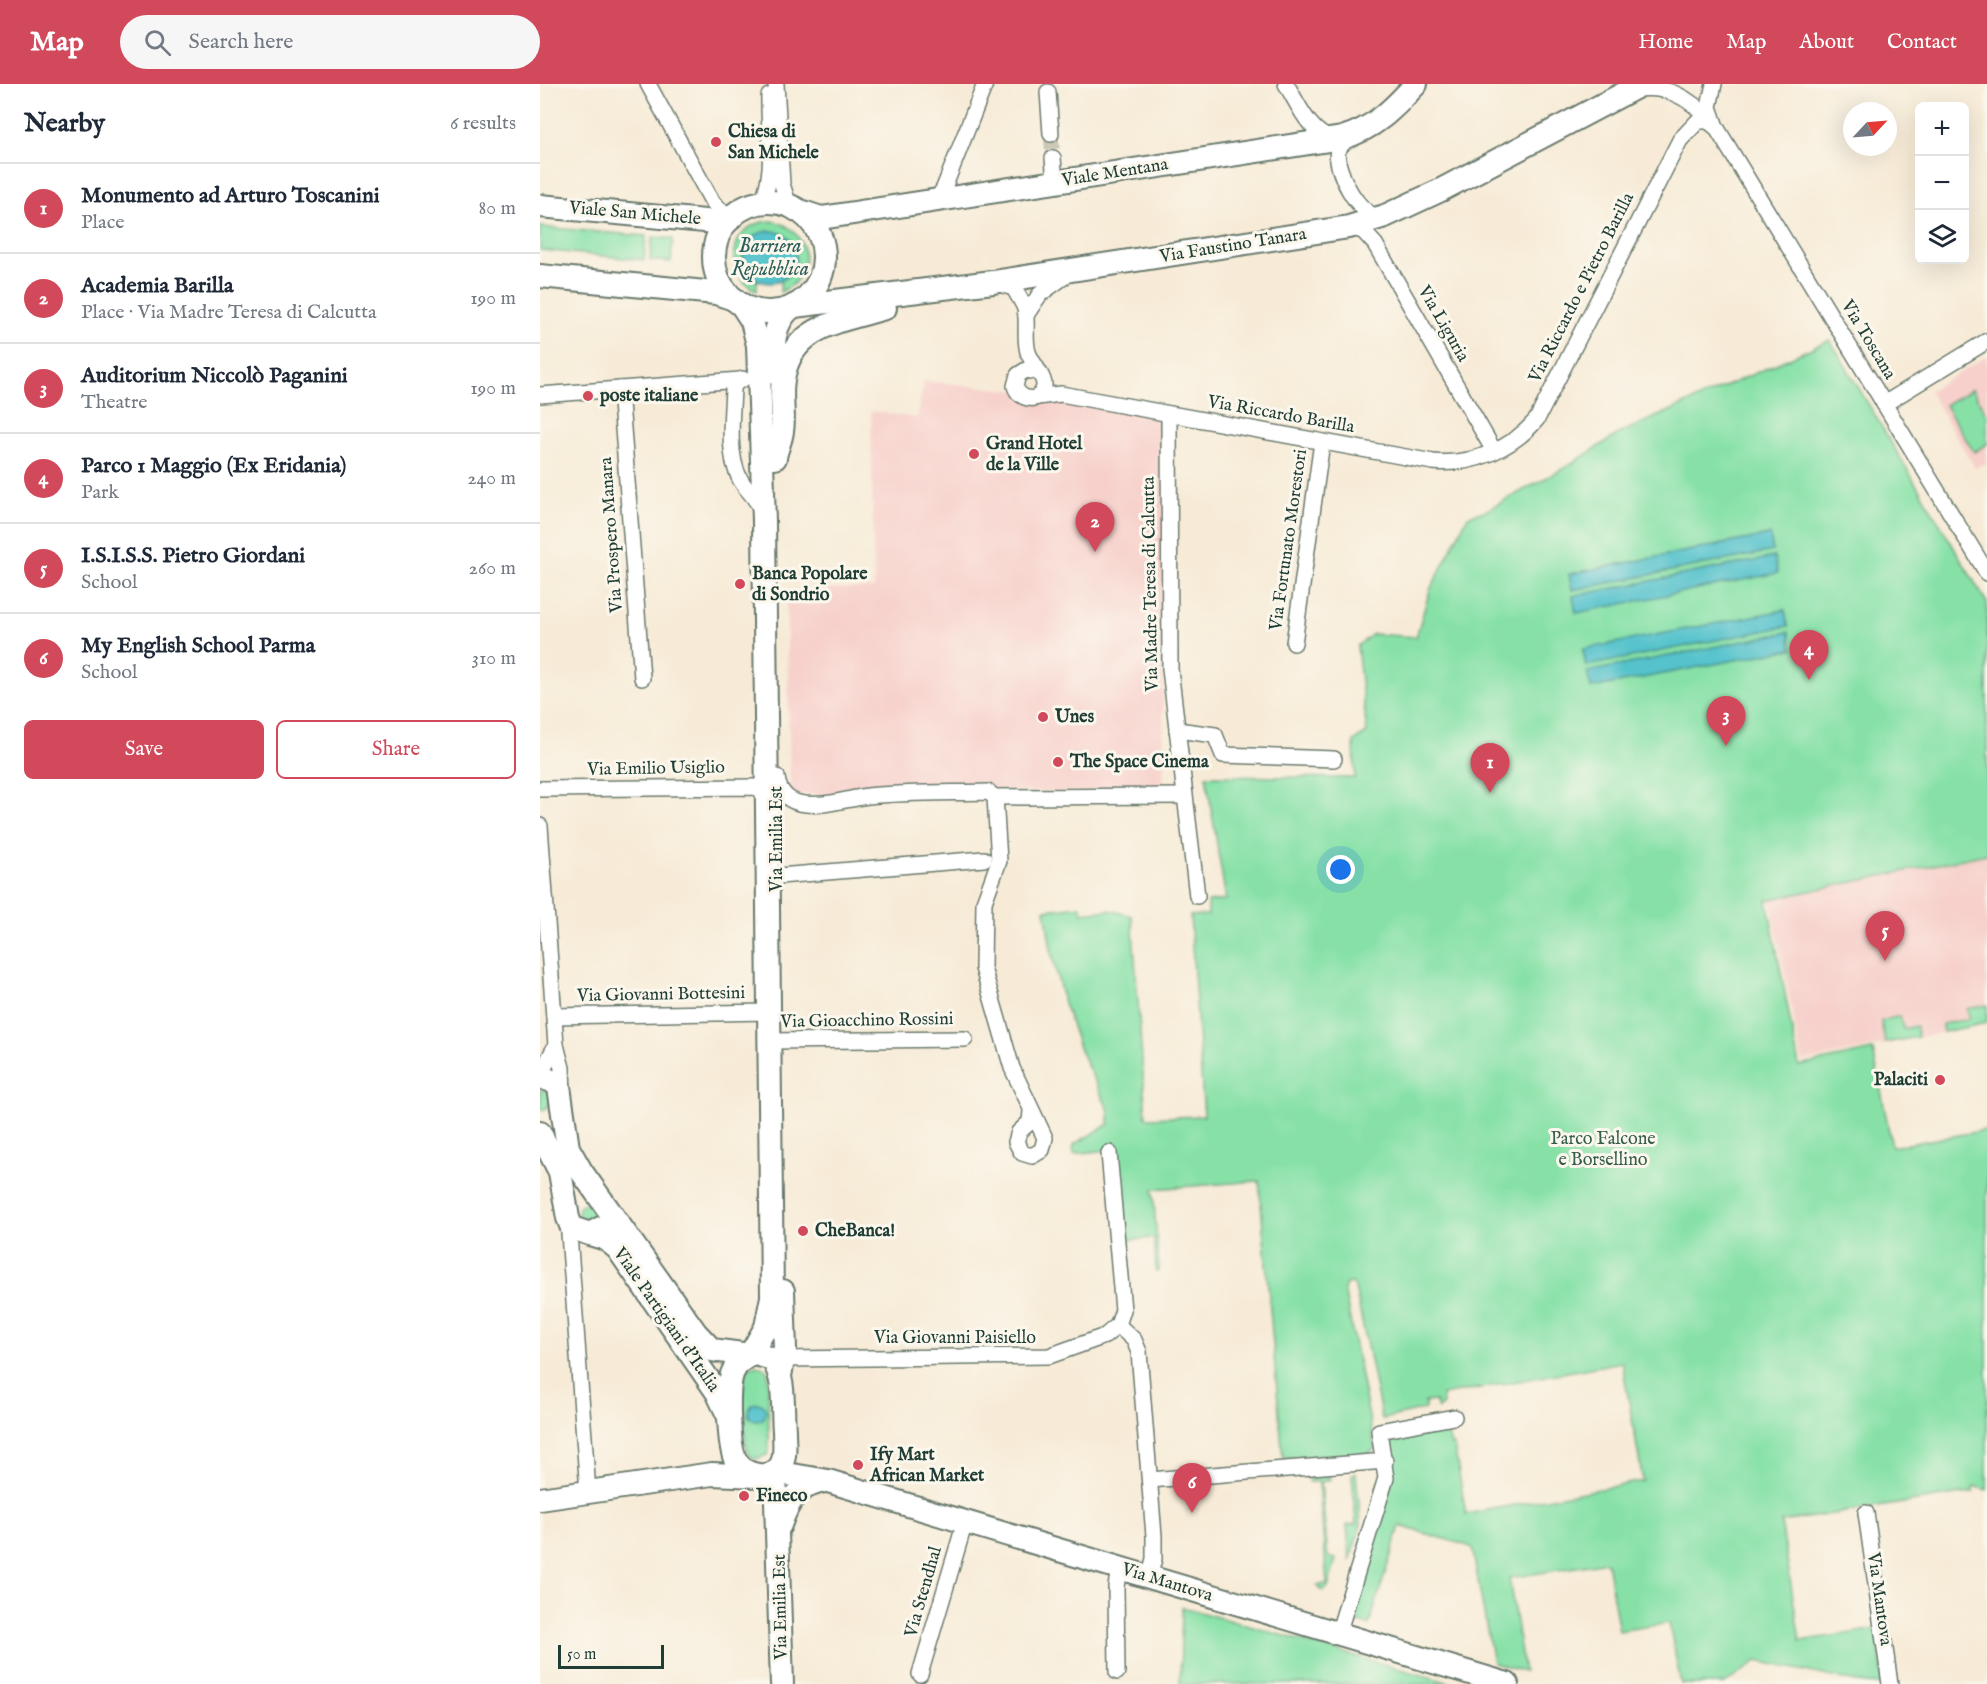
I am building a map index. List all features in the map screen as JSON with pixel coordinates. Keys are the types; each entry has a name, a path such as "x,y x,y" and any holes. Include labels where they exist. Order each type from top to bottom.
{"main road":[{"name":"Viale Mentana","path":"793,208 820,218 1344,137 1381,119 1416,84"},
{"name":"Via Faustino Tanara","path":"793,307 1077,270 1349,227 1384,216 1441,190 1634,88"},
{"path":"540,276 714,293 738,302 766,312 793,307 807,297 818,283 824,256 816,230 793,208 761,203 732,217 716,243 715,261 719,278 738,302"},
{"name":"Viale San Michele","path":"540,206 722,222 732,217"},
{"path":"775,458 782,432 784,373 797,344 828,325 886,308 920,292"},
{"name":"Via Emilia Est","path":"738,302 755,327 759,352 764,521 766,800 772,877 784,1446 783,1461 768,1474"},
{"name":"Via Emilia Est","path":"768,1474 745,1470 737,1463 731,1428 732,1376 737,1365 750,1355 766,1327 771,1303 774,1041 769,1012 777,777 774,342 780,322 793,307"},
{"name":"Viale Partigiani d'Italia","path":"540,1076 552,1081 558,1087 563,1103 568,1148 581,1171 706,1346 720,1353 750,1355"},
{"path":"540,1133 560,1172 568,1218"},
{"name":"Viale Partigiani d'Italia","path":"588,1234 605,1222 608,1209"},
{"name":"Viale Partigiani d'Italia","path":"568,1218 572,1228 606,1239 618,1249 717,1392 731,1428"},
{"path":"750,1355 765,1355 782,1367"},
{"path":"712,1474 728,1452 731,1428"},
{"name":"Via Mantova","path":"784,1446 800,1466 828,1481"},
{"name":"Via Mantova","path":"540,1500 712,1474 768,1474 828,1481 1507,1684"},
{"name":"Via Emilia Est","path":"768,1474 778,1529 782,1684"},
{"path":"778,1529 795,1493 803,1487 828,1481"}],"street":[{"path":"648,84 716,206 732,217"},
{"path":"761,203 767,191 769,176 770,84"},
{"path":"776,84 782,184 793,208"},
{"path":"929,202 942,191 985,84"},
{"path":"1286,84 1316,130 1324,137 1344,137 1338,149 1339,168 1363,210 1374,217 1384,216"},
{"name":"Via Toscana","path":"1634,88 1671,89 1687,98 1716,127 1987,573"},
{"name":"Via Riccardo e Pietro Barilla","path":"1494,452 1517,438 1537,419 1677,145 1701,111 1713,88"},
{"name":"Via Toscana","path":"1713,88 1709,107 1716,127"},
{"path":"1048,92 1051,135"},
{"path":"1690,128 1702,120 1716,127"},
{"path":"1053,158 1055,182"},
{"name":"Via Liguria","path":"1349,227 1360,229 1372,239 1494,452"},
{"path":"1026,315 1040,294 1059,278 1077,270"},
{"path":"993,282 1014,288 1024,306 1028,352 1041,376 1043,390 1037,397 1028,399 1017,393 1014,384 1028,352"},
{"path":"1884,404 1987,341"},
{"path":"759,352 754,370 732,389 734,464 743,486 759,504 764,521"},
{"path":"1018,375 1026,370 1041,376"},
{"name":"Via Riccardo Barilla","path":"1041,376 1046,385 1061,394"},
{"path":"540,395 740,380"},
{"name":"Via Prospero Manara","path":"620,388 642,678"},
{"name":"Via Riccardo Barilla","path":"1037,397 1061,394 1442,463 1460,462 1494,452"},
{"name":"Via Madre Teresa di Calcutta","path":"1169,414 1168,630 1177,730 1197,896"},
{"name":"Via Fortunato Morestori","path":"1294,643 1322,442"},
{"path":"1177,730 1215,735 1223,755 1334,759"},
{"path":"777,777 782,792 799,803 824,804 868,796 988,792 995,798 1185,796"},
{"name":"Via Emilio Usiglio","path":"540,789 755,787 763,791 766,800"},
{"path":"995,798 999,861 984,902 983,968 1003,1042 1031,1111"},
{"path":"540,826 556,1045 562,1068 563,1103"},
{"path":"772,877 984,859"},
{"name":"Via Giovanni Bottesini","path":"554,1016 769,1012"},
{"name":"Via Gioacchino Rossini","path":"774,1041 965,1039"},
{"path":"540,1076 556,1045"},
{"path":"1109,1153 1123,1304 1118,1325 1134,1340 1139,1352 1154,1550 1149,1577"},
{"path":"568,1218 573,1256 588,1492"},
{"path":"573,1256 588,1234"},
{"name":"Via Giovanni Paisiello","path":"782,1367 1046,1357 1096,1341 1118,1325"},
{"path":"1338,1634 1384,1484 1385,1461 1379,1431 1454,1417"},
{"path":"1150,1480 1385,1461"},
{"name":"Via Mantova","path":"1866,1513 1890,1684"},
{"name":"Via Stendhal","path":"920,1674 965,1522"},
{"path":"1117,1672 1116,1587 1119,1568"}],"shaded area":[{"path":"1987,356 1987,463 1975,468 1929,391"},
{"path":"924,381 1057,395 1167,420 1162,600 1164,790 790,795 786,590 874,588 871,411 917,418"},
{"path":"1987,854 1987,1023 1802,1062 1770,899"}],"green space":[{"path":"771,221 784,225 794,232 801,242 804,253 804,265 800,276 792,285 780,292 781,281 784,279 795,251 787,237 776,232 764,233 754,238 746,247 742,259 746,270 757,281 757,291 745,283 734,262 739,239 746,230 757,224"},
{"path":"540,227 646,236 644,260 540,250"},
{"path":"652,237 673,239 671,262 650,260"},
{"name":"Parco Falcone e Borsellino","path":"1830,340 1987,603 1987,854 1767,900 1799,1066 1873,1050 1892,1147 1987,1130 1987,1490 1974,1486 1974,1492 1781,1522 1800,1641 1877,1629 1883,1684 1866,1684 1757,1661 1725,1684 1681,1684 1669,1623 1619,1631 1607,1562 1509,1578 1524,1672 1493,1663 1472,1547 1400,1526 1369,1625 1350,1619 1393,1476 1388,1440 1447,1431 1451,1445 1454,1445 1466,1514 1643,1481 1622,1362 1442,1395 1443,1405 1438,1409 1435,1401 1425,1402 1425,1409 1382,1419 1355,1287 1352,1283 1346,1284 1344,1289 1375,1448 1370,1453 1283,1459 1259,1181 1153,1189 1159,1270 1156,1272 1154,1238 1129,1240 1128,1227 1121,1227 1115,1149 1074,1154 1073,1145 1109,1124 1109,1111 1080,1050 1064,1003 1052,955 1045,910 1081,906 1082,913 1110,910 1132,916 1146,1118 1204,1116 1190,916 1208,915 1208,902 1226,900 1206,776 1355,778 1354,741 1367,733 1357,646 1373,634 1416,637 1430,590 1468,516 1487,510 1568,466 1620,433","holes":["1770,535 1773,551 1572,590 1569,574","1774,557 1777,573 1576,612 1573,596","1784,610 1788,626 1586,665 1583,650","1789,633 1792,649 1591,688 1588,672"]},
{"path":"1972,389 1987,414 1987,444 1974,452 1945,405"},
{"path":"1987,1005 1987,1023 1943,1032 1942,1024 1970,1019 1967,1009"},
{"path":"1900,1016 1903,1029 1916,1026 1918,1037 1885,1043 1881,1021"},
{"path":"540,1089 549,1092 551,1102 547,1108 541,1110"},
{"path":"583,1203 591,1203 596,1208 594,1219 583,1221 578,1216 578,1208"},
{"path":"756,1365 766,1369 768,1373 769,1449 767,1455 756,1459 750,1457 747,1451 743,1413 746,1375 748,1368"},
{"path":"1356,1473 1361,1524 1350,1561 1347,1525 1356,1524 1352,1474"},
{"path":"1329,1476 1330,1480 1321,1482 1328,1557 1336,1559 1328,1587 1322,1591 1317,1585 1327,1584 1319,1482 1309,1482 1308,1477"},
{"path":"1182,1607 1454,1684 1180,1684"}],"water":[{"name":"Barriera Repubblica","path":"765,231 775,231 789,238 796,257 789,276 775,283 765,283 755,279 748,272 744,262 744,252 748,242 755,235"},
{"path":"1770,535 1773,551 1572,590 1569,574"},
{"path":"1774,557 1778,573 1576,613 1573,596"},
{"path":"1785,610 1788,626 1586,666 1583,649"},
{"path":"1789,632 1792,649 1591,688 1587,672"},
{"path":"757,1403 765,1408 766,1412 761,1420 757,1421 749,1416 748,1412 753,1404"}],"tunnel":[{"path":"1051,134 1053,158"}],"place":[{"name":"Chiesa di San Michele","path":"716,142"},
{"name":"poste italiane","path":"588,396"},
{"name":"Grand Hotel de la Ville","path":"974,454"},
{"name":"Academia Barilla","path":"1095,552"},
{"name":"Banca Popolare di Sondrio","path":"740,584"},
{"name":"Parco 1 Maggio (Ex Eridania)","path":"1809,680"},
{"name":"Unes","path":"1043,717"},
{"name":"Auditorium Niccolò Paganini","path":"1726,746"},
{"name":"The Space Cinema","path":"1058,762"},
{"name":"Monumento ad Arturo Toscanini","path":"1490,793"},
{"name":"I.S.I.S.S. Pietro Giordani","path":"1885,961"},
{"name":"Palaciti","path":"1940,1080"},
{"name":"CheBanca!","path":"803,1231"},
{"name":"Ify Mart African Market","path":"858,1465"},
{"name":"Fineco","path":"744,1496"},
{"name":"My English School Parma","path":"1192,1513"}]}
